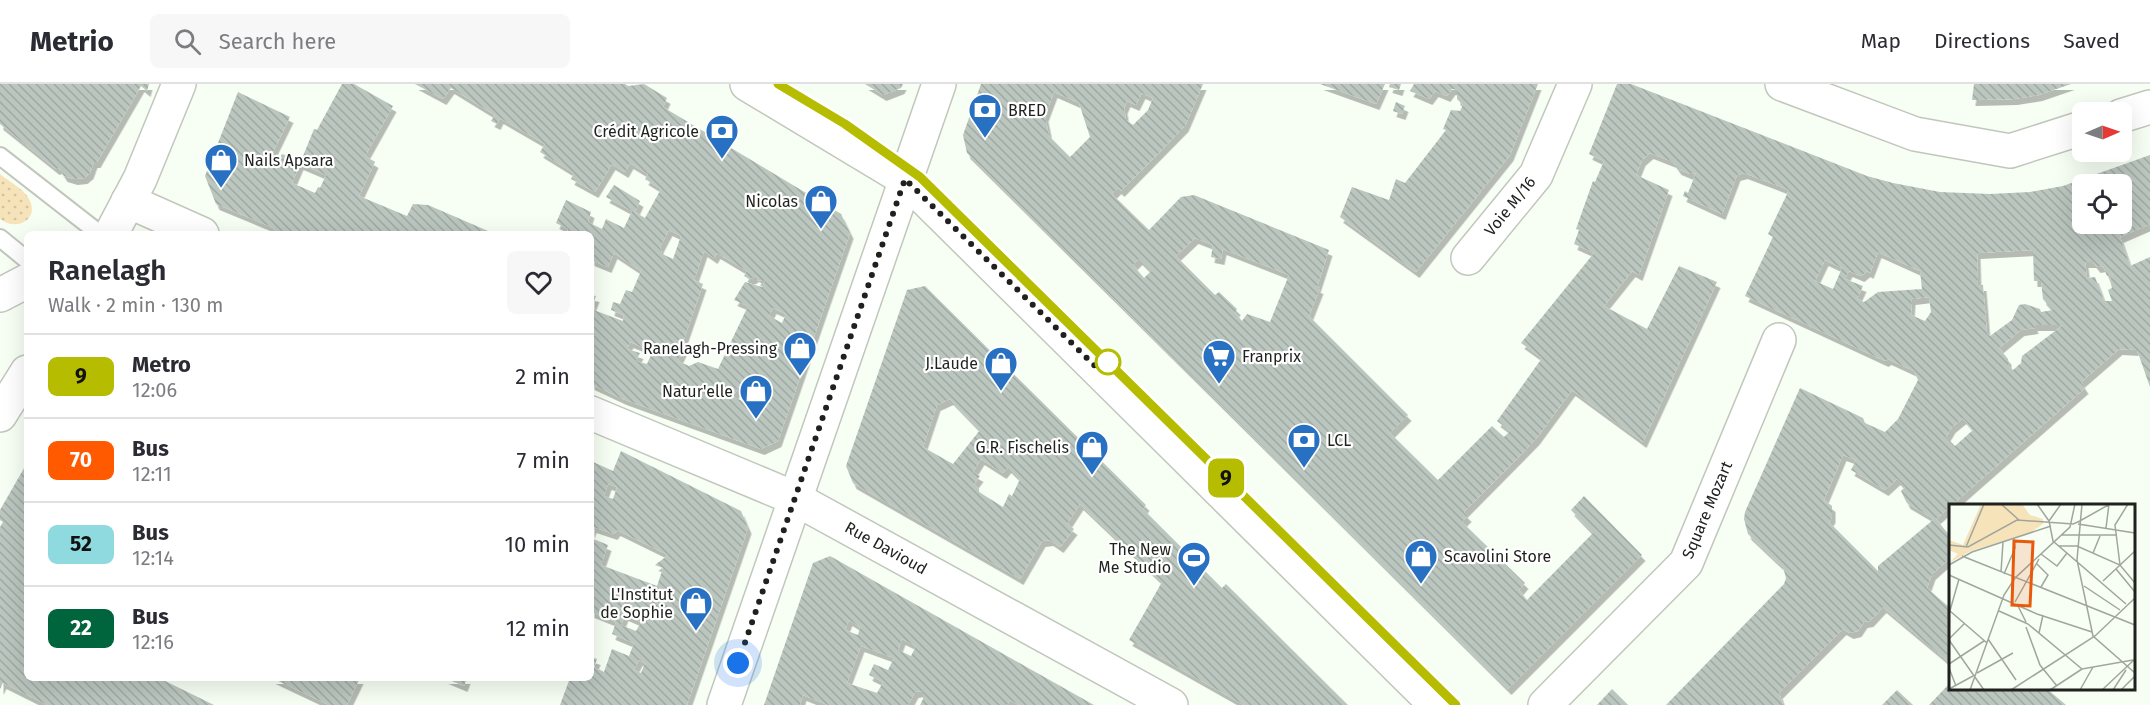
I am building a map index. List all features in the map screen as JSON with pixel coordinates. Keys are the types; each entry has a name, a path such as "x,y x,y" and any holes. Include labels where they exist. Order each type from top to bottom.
{"street":[{"path":"113,231 140,179 179,84"},
{"path":"747,84 905,179 1436,705"},
{"path":"724,705 939,84"},
{"name":"Voie M/16","path":"1468,258 1536,175 1575,84"},
{"path":"1782,84 1915,134 2010,151 2072,131"},
{"path":"2132,113 2150,107"},
{"path":"128,201 195,231"},
{"path":"0,295 24,283"},
{"name":"Square Mozart","path":"1545,705 1686,563 1779,339"},
{"path":"0,415 24,377"},
{"name":"Rue Davioud","path":"594,414 794,498 1171,705"}],"lane":[{"path":"0,156 96,231"},
{"path":"0,238 24,258"}],"shaded area":[{"path":"0,174 27,195 32,206 29,218 20,224 7,223 0,219"}],"building":[{"path":"0,84 149,84 147,91 141,86 97,162 94,162 90,173 84,178 74,179 64,176 59,168 56,169 0,124"},
{"path":"342,84 354,84 393,106 365,156 375,162 359,196 407,216 413,204 428,205 488,231 273,231 274,228 216,204 205,176 238,92 290,117 271,156 279,159 282,154 301,161 314,129 317,130","holes":["300,164 326,175 320,188 318,187 315,193 292,183"]},
{"path":"415,84 625,84 628,86 644,84 667,98 663,107 841,214 850,233 778,441 761,449 623,399 594,385 594,310 623,321 624,315 611,310 613,302 620,304 626,290 632,292 641,271 614,253 608,267 594,261 594,231 568,231 568,229 556,223 566,200 591,212 588,222 602,229 606,219 624,228 632,211 606,197 614,185 640,201 635,212 645,218 661,189 645,179 648,174 630,163 625,172 612,164 595,192 571,179 574,173 540,152 545,144 500,118 497,124 491,121 495,115 451,88 443,99","holes":["669,230 681,236 673,259 662,254 660,247","704,251 714,258 717,253 747,271 744,276 749,279 755,276 758,277 757,280 765,281 762,287 745,282 734,300 748,306 718,369 698,362 689,366 678,361 686,344 683,342 703,284 694,280","773,308 786,314 782,323 769,316","630,342 647,349 651,355 647,364 636,361 640,353 627,349","740,384 751,389 745,402 733,397"]},
{"path":"865,84 903,84 901,88 883,95"},
{"path":"981,84 1203,84 1185,126 1121,191 1118,188 1112,194 1149,230 1181,197 1194,195 1329,250 1317,287 1320,288 1309,316 1408,415 1390,433 1438,480 1492,426 1504,437 1510,431 1497,421 1542,358 1521,343 1594,253 1574,244 1579,230 1576,229 1593,181 1595,182 1604,161 1589,154 1617,84 1631,84 1867,176 1893,183 1940,192 1990,194 2030,192 2072,183 2072,234 2127,234 2120,237 2130,266 2150,257 2150,387 2137,350 2119,349 2081,382 2085,388 1953,504 1949,504 1949,508 1936,519 1949,535 1949,559 1932,574 1927,588 1949,607 1949,662 1883,607 1870,621 1864,622 1858,631 1850,633 1843,629 1779,693 1783,705 1666,705 1784,584 1786,578 1783,567 1748,534 1744,519 1745,512 1800,388 1863,418 1865,423 1885,432 1898,419 1918,380 1914,371 1888,359 1885,361 1745,296 1773,237 1768,234 1789,190 1744,173 1737,175 1722,214 1683,196 1685,191 1688,193 1696,173 1690,174 1678,169 1673,162 1650,153 1642,160 1636,175 1669,190 1639,275 1632,271 1604,306 1647,329 1679,266 1717,282 1643,442 1572,390 1536,439 1464,512 1468,516 1462,522 1525,583 1519,590 1527,600 1593,533 1571,510 1584,496 1642,555 1508,689 967,153 963,135","holes":["1054,92 1079,103 1090,137 1070,157 1049,136 1045,116","1142,93 1153,98 1148,110 1133,125 1126,120 1124,108 1127,101 1136,105","1195,238 1213,245 1211,257 1221,259 1223,249 1289,275 1270,322 1247,314 1242,321 1235,313 1237,309 1219,292 1215,295 1176,256","2033,250 2034,281 2041,281 2043,299 2053,310 2041,312 2040,309 2025,304 2019,305 2012,320 1990,336 1987,334 1983,285 1978,285 1977,253","1878,252 1920,271 1922,289 1878,292 1864,302 1857,299 1863,286 1845,279 1849,271 1861,276 1867,271 1870,273","1139,259 1151,271 1144,278 1133,265","1825,260 1842,268 1833,289 1815,281","2085,262 2093,262 2097,267 2103,266 2107,276 2113,274 2110,280 2112,288 2108,290 2112,301 2104,301 2095,277 2087,278","1929,297 1931,312 1925,321 1911,315 1912,299","2034,325 2063,325 2022,356 2021,363 2013,370 1999,348 2021,330 2035,328","1963,418 1973,430 1955,446 1946,437 1952,427","1843,455 1856,460 1851,470 1885,490 1897,479 1905,487 1901,491 1907,503 1934,519 1878,566 1878,571 1829,522 1832,517 1832,506 1824,500"]},
{"path":"1320,84 1385,84 1376,104"},
{"path":"1390,84 1401,84 1399,90 1389,87"},
{"path":"1414,84 1538,84 1510,155 1416,272 1340,217 1352,187 1389,200 1396,179 1405,183 1446,130 1443,129 1451,110 1460,111 1463,105 1457,99 1457,90 1452,89 1447,96 1435,91 1429,99 1410,91"},
{"path":"1974,84 2071,84 2039,95 2014,99 1972,100"},
{"path":"1396,102 1405,106 1402,114 1393,111"},
{"path":"2150,155 2150,224 2132,232 2132,174 2097,174"},
{"path":"925,286 1146,505 1143,509 1222,588 1226,584 1348,705 1244,705 1129,640 1162,582 1080,504 1067,524 1074,529 1060,547 1050,540 1042,541 1020,579 853,483 846,466 907,290","holes":["950,399 980,430 953,464 923,447 937,405","981,459 1003,473 1008,467 1020,479 1012,496 1009,494 1003,507 979,492 974,484 980,476 973,472"]},
{"path":"621,451 741,511 748,528 687,705 560,705 569,681 594,681 594,667 604,672 612,649 629,656 634,643 612,634 616,622 594,613 594,539 608,545 601,565 657,586 663,568 655,565 668,555 617,530 614,534 594,527 594,462 613,471","holes":["608,484 617,487 613,499 604,496","625,615 641,622 636,631 621,625","639,660 645,663 641,673 634,670"]},
{"path":"24,468 24,681 165,681 214,705 47,705 3,683 0,689 0,527 3,522 0,520 0,510"},
{"path":"830,556 1094,705 1019,705 1010,700 1007,705 920,705 923,699 923,691 921,691 915,692 908,705 828,705 803,695 800,705 764,705 813,563","holes":["849,620 860,627 858,635 845,630","902,639 916,646 911,656 898,650","861,646 894,658 888,670 874,664 869,675 883,682 877,693 847,683"]},
{"path":"278,681 359,681 347,705 329,705"},
{"path":"452,681 466,681 464,686"},
{"path":"1949,684 1949,690 2048,690 2066,705 1929,705"},
{"path":"1612,689 1628,705 1597,705"},
{"path":"1897,690 1913,705 1882,705"}],"metro line":[{"name":"9","path":"778,84 845,124 920,177 1456,705"}],"place":[{"name":"BRED","path":"985,139"},
{"name":"Crédit Agricole","path":"722,160"},
{"name":"Nails Apsara","path":"221,189"},
{"name":"Nicolas","path":"821,230"},
{"name":"Ranelagh-Pressing","path":"800,377"},
{"name":"Franprix","path":"1219,385"},
{"name":"J.Laude","path":"1001,392"},
{"name":"Natur'elle","path":"756,420"},
{"name":"LCL","path":"1304,469"},
{"name":"G.R. Fischelis","path":"1092,476"},
{"name":"Scavolini Store","path":"1421,585"},
{"name":"The New Me Studio","path":"1194,587"},
{"name":"L'Institut de Sophie","path":"696,632"}],"route":[{"path":"738,663 905,179 1098,369 1108,362"}]}
